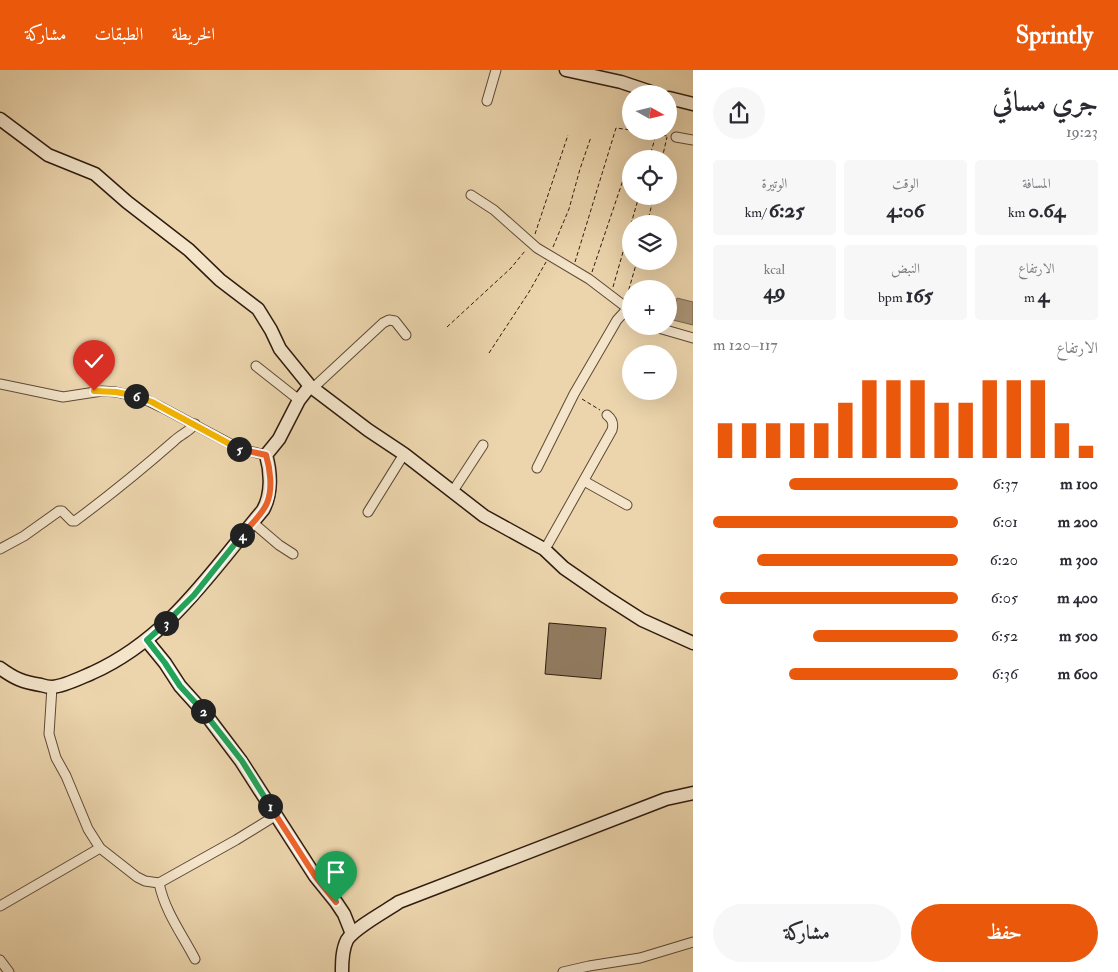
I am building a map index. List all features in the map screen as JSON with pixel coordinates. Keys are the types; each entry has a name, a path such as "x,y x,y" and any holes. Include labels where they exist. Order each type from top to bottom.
{"street":[{"path":"487,101 496,70"},
{"path":"566,70 630,85"},
{"path":"678,100 693,104"},
{"path":"0,119 48,155 94,174 189,250 220,280 251,303 263,316 280,349 312,387 368,430 404,454 484,516 544,549 564,568 629,612 654,626 693,643"},
{"path":"678,137 693,140"},
{"path":"471,195 494,210 531,244 589,279 622,304"},
{"path":"537,468 574,394 622,315"},
{"path":"266,455 279,440 300,400 383,323 389,320 395,321 406,335"},
{"path":"677,334 693,338"},
{"path":"256,366 300,400"},
{"path":"0,384 63,397 102,391 129,394 152,402 240,449 266,455"},
{"path":"544,549 612,430 614,424 607,414"},
{"path":"0,549 24,536 59,510 72,521 75,521 141,471 176,438 189,431 195,424"},
{"path":"452,491 483,445"},
{"path":"368,512 404,454"},
{"path":"0,668 20,682 52,687 104,668 147,640 194,595 263,510 269,496 269,471 266,455"},
{"path":"584,481 627,505"},
{"path":"252,522 279,545 293,554"},
{"path":"147,640 180,686 207,716 242,761 264,794 275,816 315,876 344,914 352,934"},
{"path":"52,687 49,734 56,758 66,776 86,823 100,848 137,877 144,881 159,883 275,816"},
{"path":"342,972 345,945 352,934 410,896 666,799 693,792"},
{"path":"0,906 100,848"},
{"path":"159,883 161,894 168,910 195,960"},
{"path":"563,972 640,958 693,942"},
{"path":"0,960 9,972"}],"path":[{"path":"572,269 587,226 616,128 622,129"},
{"path":"447,327 511,268 531,244 568,135"},
{"path":"489,353 529,292 550,255 569,209 591,138"},
{"path":"589,279 622,183"},
{"path":"609,295 613,290 637,205"},
{"path":"574,394 607,414"}],"shaded area":[{"path":"677,298 693,302 693,325 677,321"}],"building":[{"path":"549,623 606,628 601,679 545,674"}],"route":[{"path":"94,391 116,392 142,398 240,449 266,455 270,479 269,496 263,510 194,595 147,640 180,686 207,716 242,761 264,794 275,816 315,876 336,902"}]}
